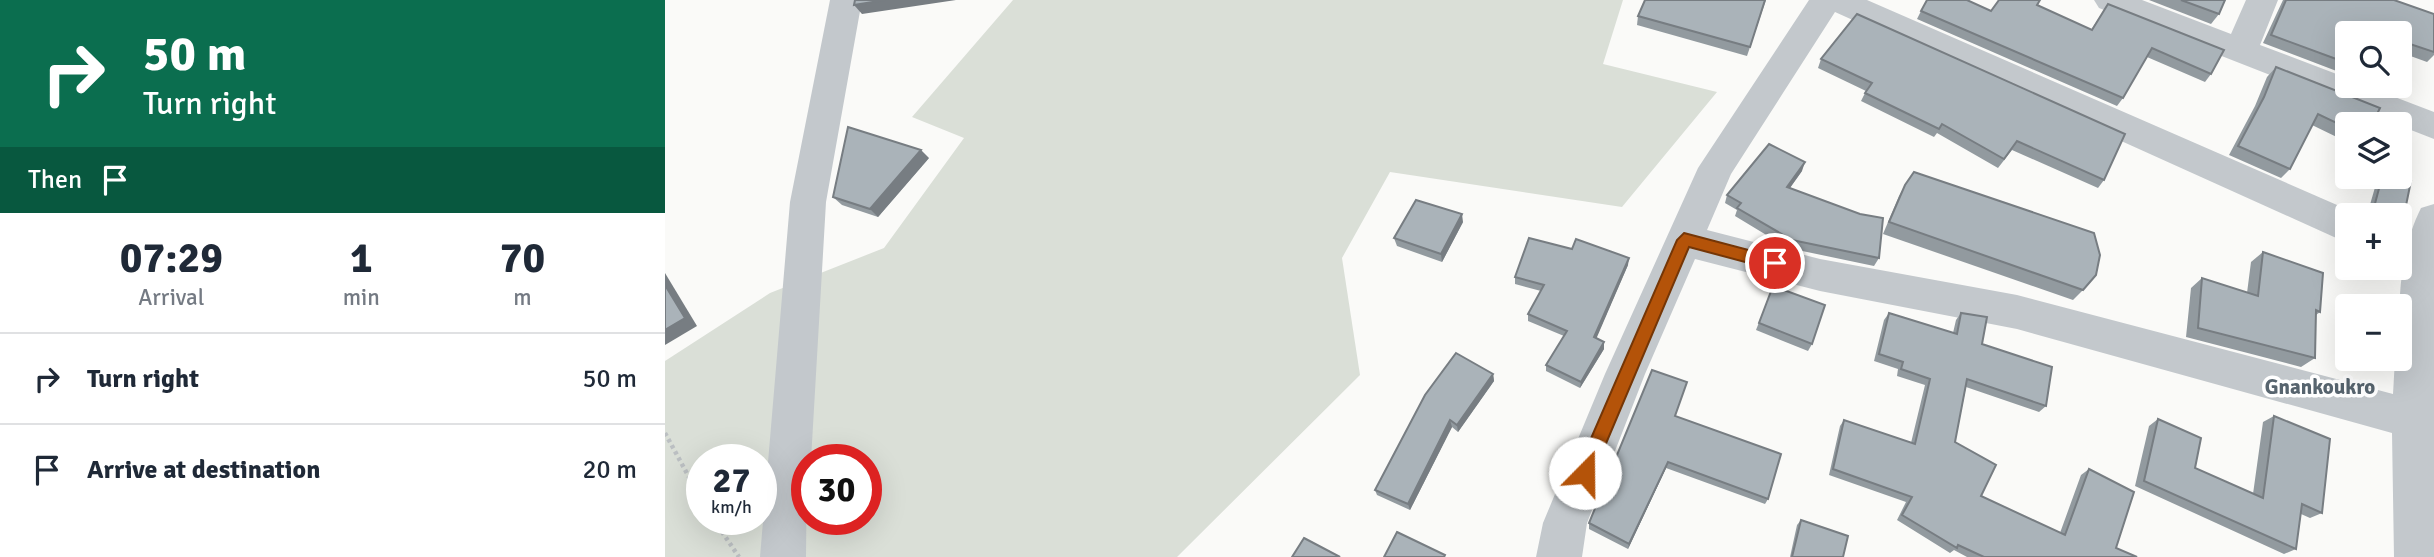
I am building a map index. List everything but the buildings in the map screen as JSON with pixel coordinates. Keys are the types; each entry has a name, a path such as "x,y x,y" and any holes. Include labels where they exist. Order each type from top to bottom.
{"street":[{"path":"783,557 808,202 846,0"},
{"path":"1559,557 1565,523 1625,374 1716,168 1826,0"},
{"path":"1838,0 2335,221"},
{"path":"2110,0 2434,126"},
{"path":"2241,50 2262,0"},
{"path":"2417,557 2413,419 2419,269 2434,219"},
{"path":"1684,240 1820,275 2017,312 2413,419"}],"path":[{"path":"665,433 686,472"},
{"path":"724,535 739,557"}],"shaded area":[{"path":"1013,0 1623,0 1603,64 1717,92 1622,207 1390,172 1342,258 1360,375 1177,557 665,557 665,361 770,293 884,248 964,138 912,117"}],"district":[{"name":"Gnankoukro","path":"2320,387"}],"route":[{"path":"1585,473 1684,240 1775,263"}]}
